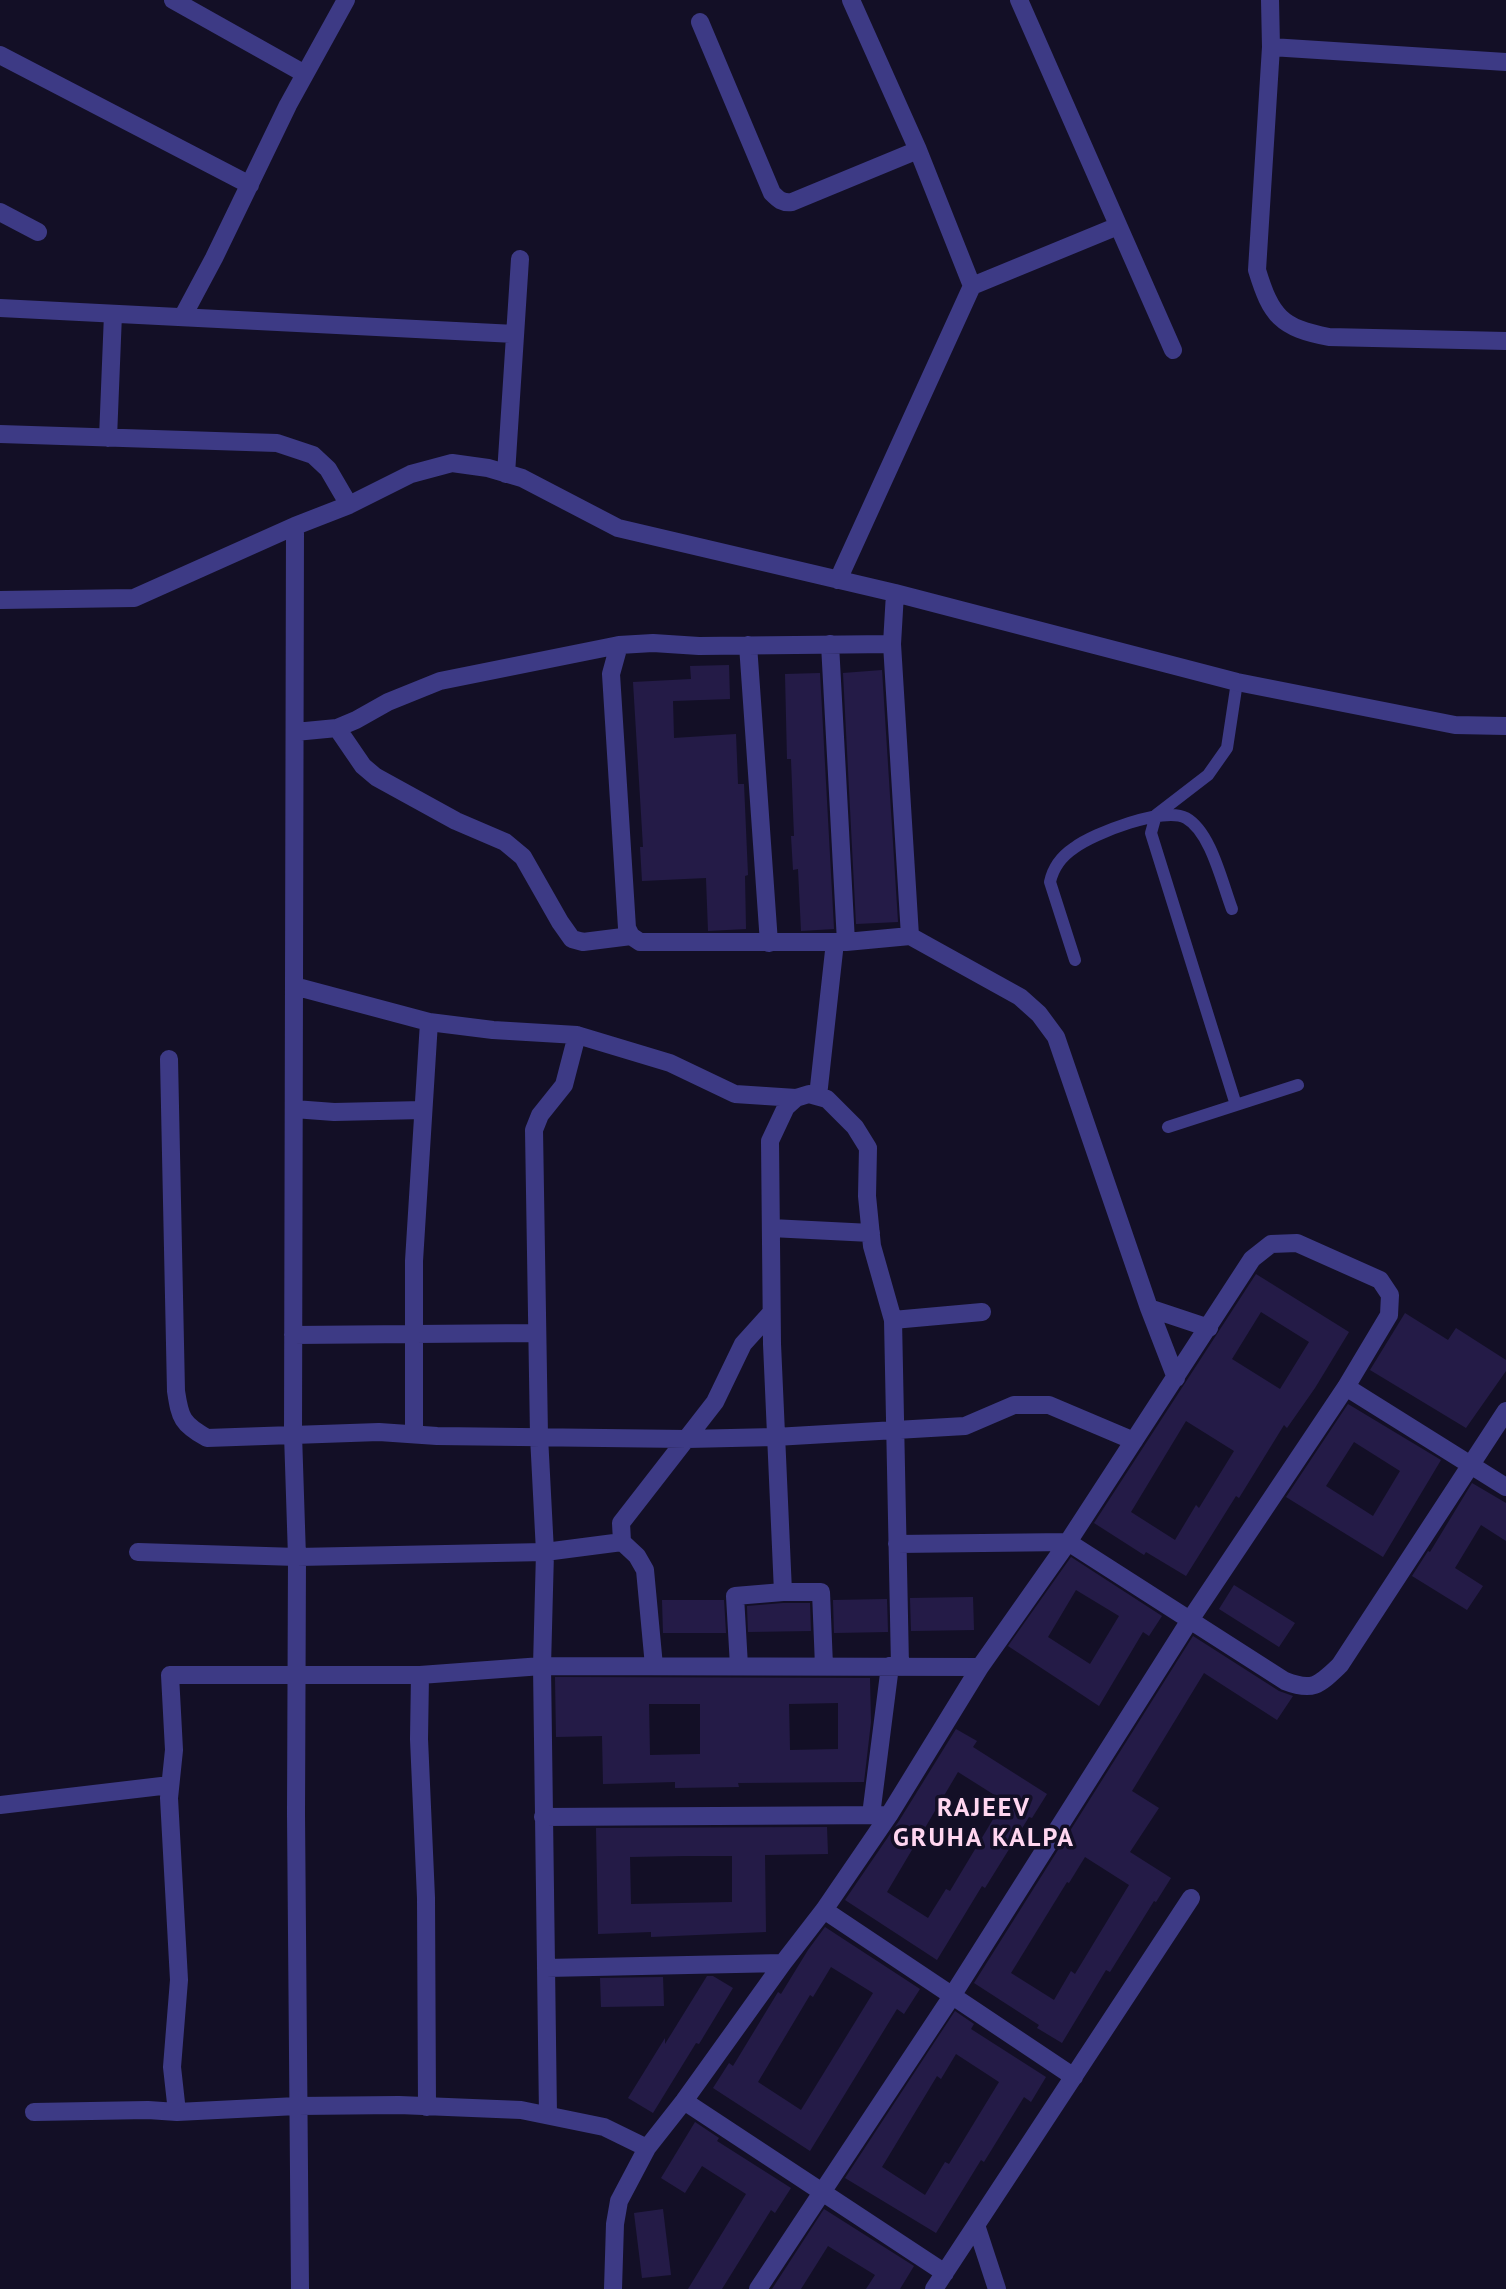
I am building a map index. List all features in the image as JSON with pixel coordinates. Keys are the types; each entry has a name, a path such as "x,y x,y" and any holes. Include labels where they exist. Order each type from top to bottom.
{"street":[{"path":"173,0 305,74"},
{"path":"183,316 305,74 346,0"},
{"path":"851,0 918,150 972,286"},
{"path":"1019,0 1173,350"},
{"path":"1270,0 1270,47 1257,270 1266,301 1282,320 1302,332 1329,337 1506,341"},
{"path":"700,22 772,193 778,200 784,203 792,202 918,150"},
{"path":"1270,47 1506,62"},
{"path":"0,55 250,185"},
{"path":"0,212 38,232"},
{"path":"838,580 972,286 1118,226"},
{"path":"506,474 520,259"},
{"path":"0,308 515,334"},
{"path":"108,438 113,314"},
{"path":"0,434 277,443 313,455 328,469 349,505"},
{"path":"0,600 134,598 295,526 349,505 411,474 452,463 488,468 522,478 618,528 895,593 1237,681 1455,725 1506,726"},
{"path":"295,526 293,1434 297,1557 297,2106 300,2289"},
{"path":"895,593 891,644 910,936"},
{"path":"818,1096 841,942 830,644"},
{"path":"295,732 337,728 388,702 440,681 619,645 891,644"},
{"path":"619,645 611,674 624,892 627,928 631,936 639,942 769,943 841,942 910,936 1020,997 1039,1014 1056,1037 1149,1308 1176,1378"},
{"path":"748,645 769,943"},
{"path":"337,728 363,766 376,777 456,821 505,842 523,857 572,939 583,942 631,936"},
{"path":"294,986 429,1022 493,1030 577,1035 670,1063 735,1094 796,1098 809,1094 818,1096 827,1099 855,1127 868,1148 867,1196 872,1246 893,1320 897,1544 895,1666 880,1815"},
{"path":"414,1434 414,1261 429,1022"},
{"path":"548,2115 542,1666 545,1552 539,1436 534,1130 540,1115 564,1085 577,1035"},
{"path":"169,1059 176,1391 180,1414 193,1430 207,1437 379,1432 687,1439 775,1437 965,1426 1014,1405 1049,1405 1134,1441"},
{"path":"783,1592 771,1313 770,1141 786,1107 796,1098"},
{"path":"294,1109 334,1112 423,1110"},
{"path":"771,1228 871,1233"},
{"path":"613,2289 615,2224 619,2201 647,2148 824,1910 880,1815 1068,1542 1252,1259 1271,1244 1297,1243 1380,1280 1391,1295 1389,1315 1346,1387 1190,1620 952,1996 758,2289"},
{"path":"1149,1308 1209,1328"},
{"path":"893,1320 982,1312"},
{"path":"654,1666 645,1570 637,1556 622,1542 621,1523 715,1402 743,1344 771,1313"},
{"path":"293,1335 537,1333"},
{"path":"1346,1387 1506,1487"},
{"path":"897,1544 1068,1542 1285,1681 1304,1688 1321,1683 1340,1665 1506,1411"},
{"path":"138,1552 297,1557 545,1552 622,1542"},
{"path":"739,1666 735,1596 783,1592 821,1592 824,1666"},
{"path":"177,2112 172,2067 180,1980 176,1949 170,1785 174,1750 170,1675 420,1675 542,1666 980,1667"},
{"path":"420,1675 419,1739 426,1898 427,2107"},
{"path":"0,1805 170,1785"},
{"path":"543,1817 880,1815"},
{"path":"934,2289 1191,1898"},
{"path":"824,1910 1074,2077"},
{"path":"546,1968 783,1963"},
{"path":"684,2101 945,2273"},
{"path":"34,2112 177,2112 297,2106 521,2110 604,2127 647,2148"},
{"path":"976,2225 997,2289"}],"lane":[{"path":"1075,960 1050,882 1053,869 1074,848 1114,828 1156,815 1208,775 1227,748 1237,681"},
{"path":"1156,815 1185,817 1204,835 1232,909"},
{"path":"1156,815 1151,833 1237,1105"},
{"path":"1168,1127 1298,1085"}],"building":[{"path":"729,665 730,699 673,701 674,738 736,734 738,784 744,784 748,875 745,876 746,929 708,931 706,878 642,881 640,847 643,847 633,682 691,679 690,666"},
{"path":"882,670 898,922 856,924 843,673"},
{"path":"820,673 834,929 801,931 798,869 793,870 791,759 787,759 785,674"},
{"path":"1256,1274 1349,1332 1315,1388 1287,1428 1284,1425 1239,1498 1236,1496 1186,1576 1146,1552 1144,1555 1094,1523","holes":["1261,1312 1309,1342 1280,1389 1232,1359","1186,1421 1234,1451 1199,1508 1196,1505 1175,1540 1131,1512"]},
{"path":"1405,1313 1448,1340 1456,1328 1506,1360 1506,1371 1466,1428 1370,1370"},
{"path":"1348,1404 1441,1460 1383,1557 1286,1497","holes":["1354,1442 1400,1471 1373,1516 1326,1486"]},
{"path":"1472,1483 1506,1503 1506,1541 1481,1525 1455,1568 1483,1586 1467,1610 1412,1576 1428,1551 1430,1552"},
{"path":"1071,1557 1162,1616 1149,1636 1143,1632 1099,1706 1008,1646","holes":["1076,1590 1119,1616 1090,1664 1048,1637"]},
{"path":"1234,1585 1295,1623 1279,1647 1219,1609"},
{"path":"973,1597 974,1630 911,1631 910,1598"},
{"path":"887,1599 888,1632 834,1633 833,1600"},
{"path":"662,1600 724,1600 726,1633 663,1633"},
{"path":"810,1603 811,1631 748,1632 747,1606"},
{"path":"1193,1636 1279,1691 1293,1696 1277,1720 1204,1673 1132,1791 1159,1808 1130,1852 1171,1878 1110,1972 1106,1970 1062,2043 974,1983","holes":["1085,1857 1129,1885 1075,1974 1071,1971 1054,2000 1011,1973"]},
{"path":"555,1677 870,1678 871,1722 864,1782 738,1783 739,1787 675,1788 675,1782 603,1784 602,1736 556,1737","holes":["838,1703 838,1749 790,1750 789,1704","649,1704 700,1704 700,1754 650,1755"]},
{"path":"956,1729 977,1741 973,1747 1047,1794 1032,1818 1029,1817 985,1888 982,1886 937,1960 845,1900 899,1821","holes":["958,1772 1004,1801 950,1891 946,1889 928,1918 887,1892"]},
{"path":"827,1827 828,1854 765,1855 766,1932 651,1937 651,1932 598,1934 596,1828","holes":["732,1856 732,1902 631,1904 630,1857"]},
{"path":"825,1927 920,1989 904,2014 897,2009 810,2151 713,2088 729,2063 733,2066 778,1992 781,1994","holes":["831,1967 873,1993 801,2110 758,2082 810,1995 813,1997"]},
{"path":"707,1976 713,1976 733,1988 653,2113 628,2098"},
{"path":"663,1977 664,2006 601,2007 600,1978"},
{"path":"955,2011 974,2024 971,2029 1046,2077 1031,2102 1024,2097 936,2233 845,2178","holes":["956,2054 999,2082 949,2164 945,2162 925,2195 882,2167 937,2076 941,2079"]},
{"path":"695,2122 719,2138 717,2141 791,2188 775,2213 771,2210 722,2289 688,2289 746,2194 702,2166 685,2193 661,2178"},
{"path":"663,2209 671,2275 642,2278 634,2213"},
{"path":"824,2209 914,2266 900,2289 866,2289 875,2275 828,2246 801,2289 772,2289"}],"district":[{"name":"RAJEEV GRUHA KALPA","path":"984,1824"}]}
